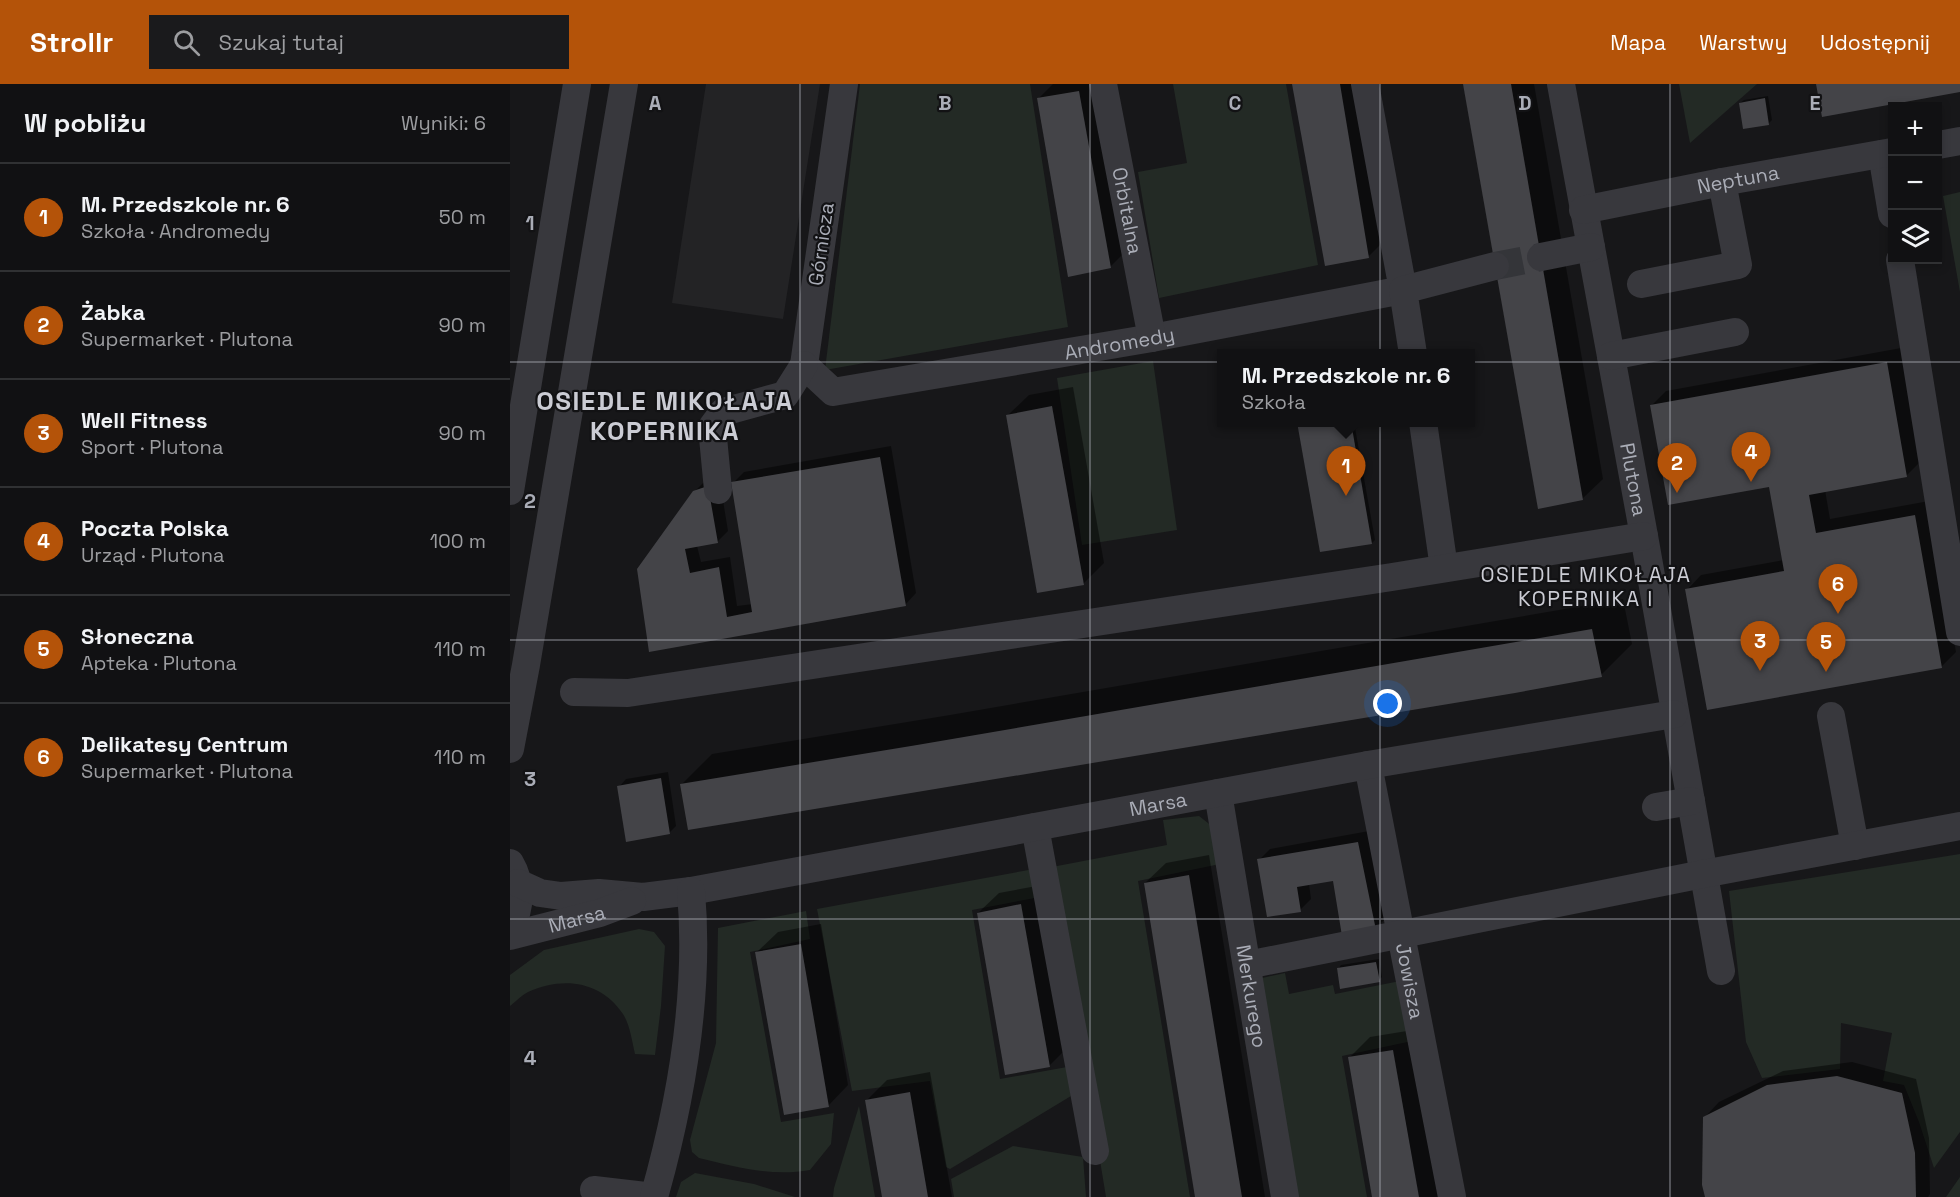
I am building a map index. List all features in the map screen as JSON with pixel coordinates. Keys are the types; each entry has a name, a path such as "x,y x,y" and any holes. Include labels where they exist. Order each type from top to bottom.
{"street":[{"path":"510,491 577,84"},
{"path":"510,749 624,84"},
{"name":"Górnicza","path":"804,365 844,84"},
{"name":"Orbitalna","path":"1103,84 1152,338"},
{"path":"1365,84 1412,349"},
{"name":"Plutona","path":"1561,84 1721,971"},
{"path":"1942,144 1960,141"},
{"path":"1887,153 1893,210"},
{"name":"Neptuna","path":"1583,210 1722,182 1887,153"},
{"path":"1641,284 1738,265 1722,182"},
{"path":"1540,257 1591,247"},
{"path":"1901,264 1960,632"},
{"name":"Andromedy","path":"804,365 833,392 1152,338 1403,290 1495,266"},
{"path":"1611,356 1735,332"},
{"path":"718,490 712,427 723,412 784,395 804,365"},
{"path":"1424,427 1444,568"},
{"path":"574,692 628,693 1392,577 1644,536"},
{"name":"Marsa","path":"514,873 540,893 561,896 599,893 643,897 691,891 1368,765 1674,714"},
{"path":"1832,716 1855,846"},
{"name":"Jowisza","path":"1368,765 1452,1197"},
{"name":"Merkurego","path":"1218,793 1286,1197"},
{"path":"1656,807 1691,801"},
{"path":"1247,965 1703,874 1960,826"},
{"path":"1035,827 1095,1151"},
{"path":"510,928 519,902 514,873"},
{"path":"594,1190 654,1197 664,1162 687,1038 693,935 691,891"},
{"name":"Marsa","path":"510,936 600,913 643,897"}],"shaded area":[{"path":"706,84 820,84 783,319 672,303"},
{"path":"860,84 1030,84 1068,327 825,370"},
{"path":"1173,84 1286,84 1318,265 1159,298 1138,172 1187,163"},
{"path":"1679,84 1757,84 1690,143"},
{"path":"1960,192 1960,292 1943,196"},
{"path":"1153,361 1177,530 1082,545 1057,378"},
{"path":"1199,816 1213,827 1220,864 1138,881 1190,1197 1106,1197 1052,867 1167,845 1163,820"},
{"path":"1960,854 1960,1132 1934,1168 1904,1085 1883,1081 1892,1033 1841,1023 1840,1069 1762,1078 1746,1042 1729,891"},
{"path":"1034,869 1040,897 972,910 1000,1079 1067,1067 1071,1096 950,1169 946,1167 930,1081 852,1091 817,909"},
{"path":"806,911 810,939 750,952 781,1122 834,1113 831,1144 810,1170 796,1172 754,1170 699,1158 692,1152 690,1140 716,1043 718,928"},
{"path":"639,929 654,932 665,946 655,1055 635,1054 623,1014 604,994 593,988 568,983 541,987 521,996 510,1006 510,975 544,950"},
{"path":"1285,973 1289,994 1333,985 1335,994 1400,981 1412,1041 1342,1056 1367,1197 1298,1197 1262,978"},
{"path":"859,1106 875,1197 833,1197 834,1188"},
{"path":"1013,1146 1083,1157 1086,1197 954,1197 951,1179"},
{"path":"695,1173 754,1184 795,1197 676,1197 681,1182"},
{"path":"1960,1177 1960,1197 1946,1197"}],"building":[{"path":"1292,84 1340,84 1369,258 1325,266"},
{"path":"1463,84 1511,84 1583,500 1538,509"},
{"path":"1816,84 1960,84 1960,92 1905,102 1888,102 1888,105 1822,117"},
{"path":"1079,91 1111,268 1068,277 1037,98"},
{"path":"1765,98 1769,125 1743,129 1739,103"},
{"path":"1887,362 1907,477 1809,495 1816,533 1915,515 1942,668 1707,710 1685,589 1784,571 1769,487 1668,505 1650,405"},
{"path":"1052,406 1084,585 1037,593 1006,415"},
{"path":"1298,427 1352,427 1372,544 1320,552"},
{"path":"880,457 906,606 649,652 637,569 693,491 708,486 718,543 685,549 690,573 719,567 727,617 752,612 731,482"},
{"path":"1592,629 1602,677 688,830 680,784"},
{"path":"661,778 670,834 626,842 617,786"},
{"path":"1358,842 1376,930 1342,936 1333,881 1297,887 1301,912 1267,917 1257,859"},
{"path":"1189,875 1242,1197 1195,1197 1144,883"},
{"path":"1021,904 1050,1067 1005,1075 977,913"},
{"path":"801,944 829,1107 784,1115 755,952"},
{"path":"1376,962 1380,982 1340,989 1337,968"},
{"path":"1393,1050 1419,1197 1372,1197 1348,1057"},
{"path":"1837,1076 1902,1093 1915,1153 1916,1197 1705,1197 1702,1185 1703,1117 1767,1085"},
{"path":"910,1092 928,1197 882,1197 865,1100"}],"tunnel":[{"path":"1495,266 1541,257"}],"place":[{"name":"Poczta Polska","path":"1751,482"},
{"name":"Żabka","path":"1677,493"},
{"name":"M. Przedszkole nr. 6","path":"1346,496"},
{"name":"Delikatesy Centrum","path":"1838,614"},
{"name":"Well Fitness","path":"1760,671"},
{"name":"Słoneczna","path":"1826,672"}],"district":[{"name":"OSIEDLE MIKOŁAJA KOPERNIKA","path":"665,416"},
{"name":"OSIEDLE MIKOŁAJA KOPERNIKA I","path":"1586,586"}]}
